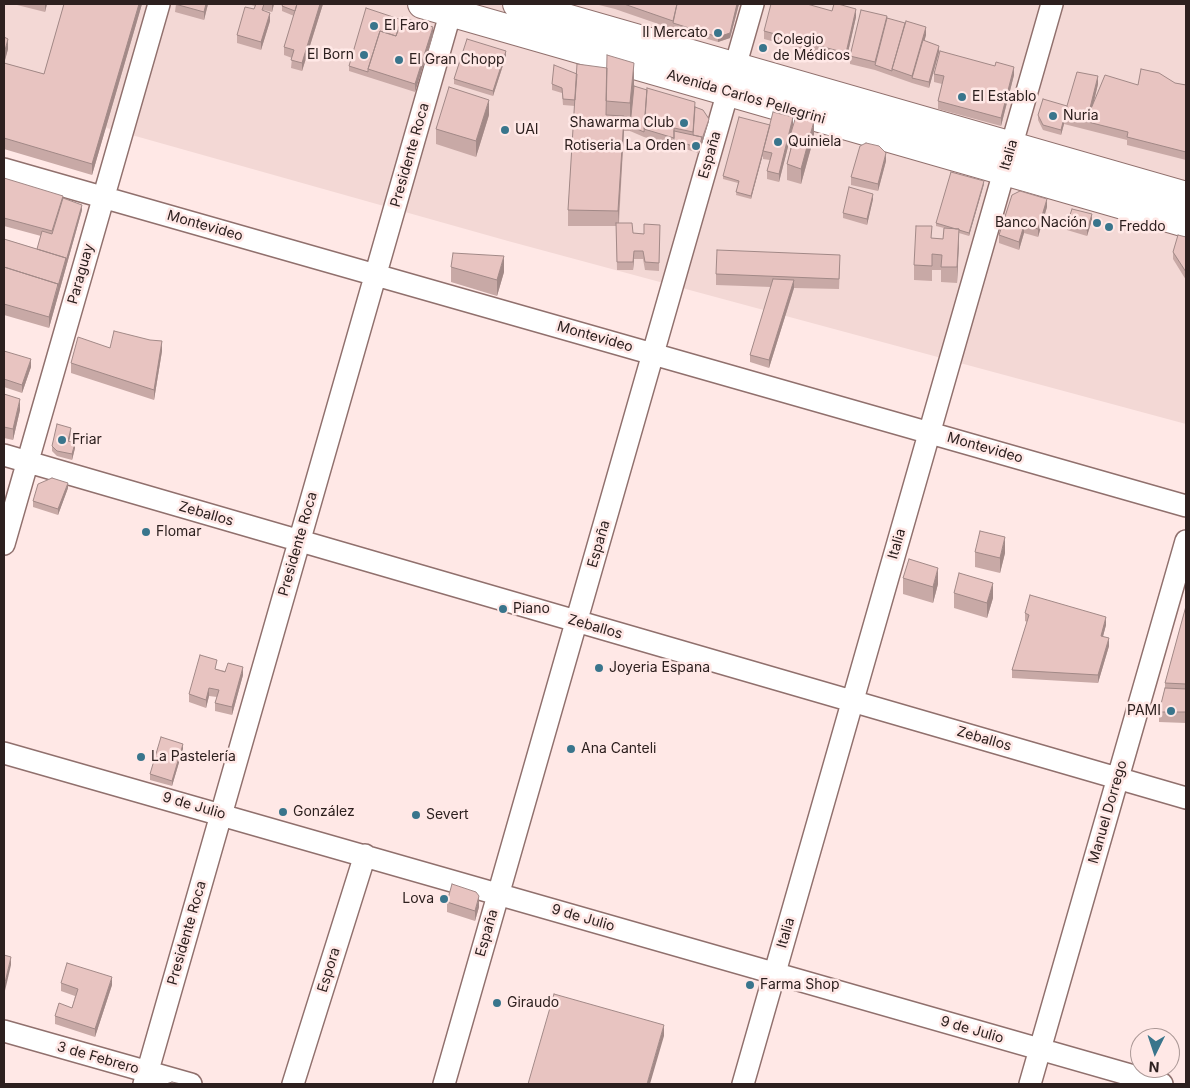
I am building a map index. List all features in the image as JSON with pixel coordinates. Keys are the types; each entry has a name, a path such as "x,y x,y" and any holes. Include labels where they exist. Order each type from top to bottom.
{"main road":[{"name":"Avenida Carlos Pellegrini","path":"422,4 452,8 732,79 1008,158 1186,196"},
{"name":"Avenida Carlos Pellegrini","path":"517,4 732,79"},
{"name":"Avenida Carlos Pellegrini","path":"1008,158 1186,223"}],"street":[{"name":"Paraguay","path":"4,544 159,4"},
{"name":"España","path":"444,1084 753,4"},
{"name":"Italia","path":"743,1084 1052,4"},
{"name":"Presidente Roca","path":"145,1078 452,8"},
{"name":"Montevideo","path":"4,169 1186,506"},
{"name":"Zeballos","path":"4,455 1186,798"},
{"name":"Manuel Dorrego","path":"1030,1084 1186,541"},
{"name":"9 de Julio","path":"4,752 1162,1084"},
{"name":"Espora","path":"293,1084 365,855"},
{"name":"3 de Febrero","path":"4,1032 145,1078 191,1084"}],"shaded area":[{"path":"4,4 1186,4 1186,424 508,241 4,99"}],"building":[{"path":"64,4 139,4 92,164 4,138 4,63 44,74"},
{"path":"175,4 206,4 204,12"},
{"path":"256,4 264,4 262,10 270,13 261,42 237,35 245,7 254,9"},
{"path":"283,4 297,4 295,11 282,6"},
{"path":"297,4 320,4 302,63 291,60 294,50 284,47"},
{"path":"624,4 677,4 673,21"},
{"path":"677,4 737,4 730,33 718,37 673,23"},
{"path":"771,4 807,4 832,11 834,4 838,4 856,9 846,53 764,31"},
{"path":"366,8 402,20 396,36 380,31 368,72 349,66"},
{"path":"861,10 887,16 875,62 850,56"},
{"name":"El Gran Chopp","path":"402,17 433,27 415,84 368,69 380,31 396,36"},
{"path":"887,18 905,23 892,71 875,65"},
{"path":"906,21 926,27 912,76 892,69"},
{"path":"4,37 8,39 4,54"},
{"path":"467,39 506,51 493,91 454,79"},
{"path":"923,40 939,46 929,82 912,78"},
{"path":"940,51 995,66 996,62 1014,67 1001,118 938,101 944,76 934,74"},
{"path":"607,55 634,63 630,103 606,101"},
{"path":"577,64 607,68 606,115 624,116 618,211 568,210"},
{"path":"554,65 577,74 575,100 563,99 562,88 552,84"},
{"path":"1141,69 1159,73 1175,83 1186,85 1186,152 1127,137 1128,132 1064,116 1077,72 1098,76 1088,116 1105,75 1138,85"},
{"path":"634,86 647,90 644,132 630,126"},
{"path":"449,87 489,100 476,141 436,129"},
{"path":"647,88 695,102 693,132 674,128 674,138 644,129"},
{"name":"Nuria","path":"1043,99 1067,106 1061,130 1043,125 1038,115"},
{"path":"695,107 703,110 709,119 702,139 702,137 693,135"},
{"name":"Quiniela","path":"773,112 793,117 779,174 767,171 772,153 763,151"},
{"path":"796,116 814,121 801,169 787,164 794,137 790,136"},
{"path":"739,117 770,125 751,196 736,192 739,181 723,176"},
{"path":"674,131 702,137 699,148 674,140"},
{"path":"866,143 879,146 886,153 878,184 851,177 860,146"},
{"path":"951,172 984,181 969,233 936,223"},
{"path":"4,178 63,196 52,231 4,218"},
{"path":"849,187 873,194 867,219 843,213"},
{"path":"1020,191 1047,199 1038,229 1024,225 1019,242 999,235 1012,195"},
{"path":"63,198 82,205 66,261 66,258 37,249 42,231 52,234"},
{"path":"1072,209 1092,214 1087,230 1067,224"},
{"path":"616,223 632,223 633,233 644,234 644,224 660,225 659,263 645,262 643,251 634,251 633,262 617,262"},
{"path":"916,226 932,226 931,238 943,239 944,228 959,229 957,267 941,267 942,255 932,254 932,266 914,265"},
{"path":"1178,235 1186,237 1186,272 1173,252"},
{"path":"4,239 66,258 58,286 58,284 4,267"},
{"path":"717,250 840,255 839,279 716,274"},
{"path":"453,253 504,256 497,280 451,267"},
{"path":"4,267 58,284 49,317 4,304"},
{"path":"773,279 794,280 769,360 750,355"},
{"path":"114,331 162,341 154,390 71,363 78,337 110,348"},
{"path":"4,351 31,359 22,385 4,379"},
{"path":"4,394 20,399 13,429 4,427"},
{"name":"Friar","path":"57,424 71,428 68,441 75,443 72,454 57,451 52,446"},
{"path":"52,478 68,483 58,509 33,501 38,484"},
{"path":"980,531 1005,537 1000,558 975,552"},
{"path":"909,559 938,568 933,587 903,578"},
{"path":"959,573 993,583 987,603 954,593"},
{"path":"1030,595 1106,617 1101,636 1109,638 1098,675 1012,670 1029,615 1025,613"},
{"path":"1186,606 1186,684 1165,683"},
{"path":"200,655 217,660 215,669 225,672 228,663 243,667 232,707 215,703 219,690 209,688 206,700 189,694"},
{"path":"1165,688 1186,689 1186,712 1159,712"},
{"path":"161,737 183,744 172,781 150,774"},
{"path":"452,884 476,892 479,896 475,911 447,902"},
{"path":"4,955 11,957 4,987"},
{"path":"67,963 112,977 95,1029 55,1016 59,1003 72,1008 78,989 61,983"},
{"path":"554,994 664,1025 647,1084 528,1084"}],"place":[{"name":"El Faro","path":"374,26"},
{"name":"Il Mercato","path":"718,33"},
{"name":"Colegio de Médicos","path":"763,48"},
{"name":"El Born","path":"364,55"},
{"name":"El Gran Chopp","path":"399,60"},
{"name":"El Establo","path":"962,97"},
{"name":"Nuria","path":"1053,116"},
{"name":"Shawarma Club","path":"684,123"},
{"name":"UAI","path":"505,130"},
{"name":"Quiniela","path":"778,142"},
{"name":"Rotiseria La Orden","path":"696,146"},
{"name":"Banco Nación","path":"1097,223"},
{"name":"Freddo","path":"1109,227"},
{"name":"Friar","path":"62,440"},
{"name":"Flomar","path":"146,532"},
{"name":"Piano","path":"503,609"},
{"name":"Joyeria Espana","path":"599,668"},
{"name":"PAMI","path":"1171,711"},
{"name":"Ana Canteli","path":"571,749"},
{"name":"La Pastelería","path":"141,757"},
{"name":"González","path":"283,812"},
{"name":"Severt","path":"416,815"},
{"name":"Lova","path":"444,899"},
{"name":"Farma Shop","path":"750,985"},
{"name":"Giraudo","path":"497,1003"}]}
